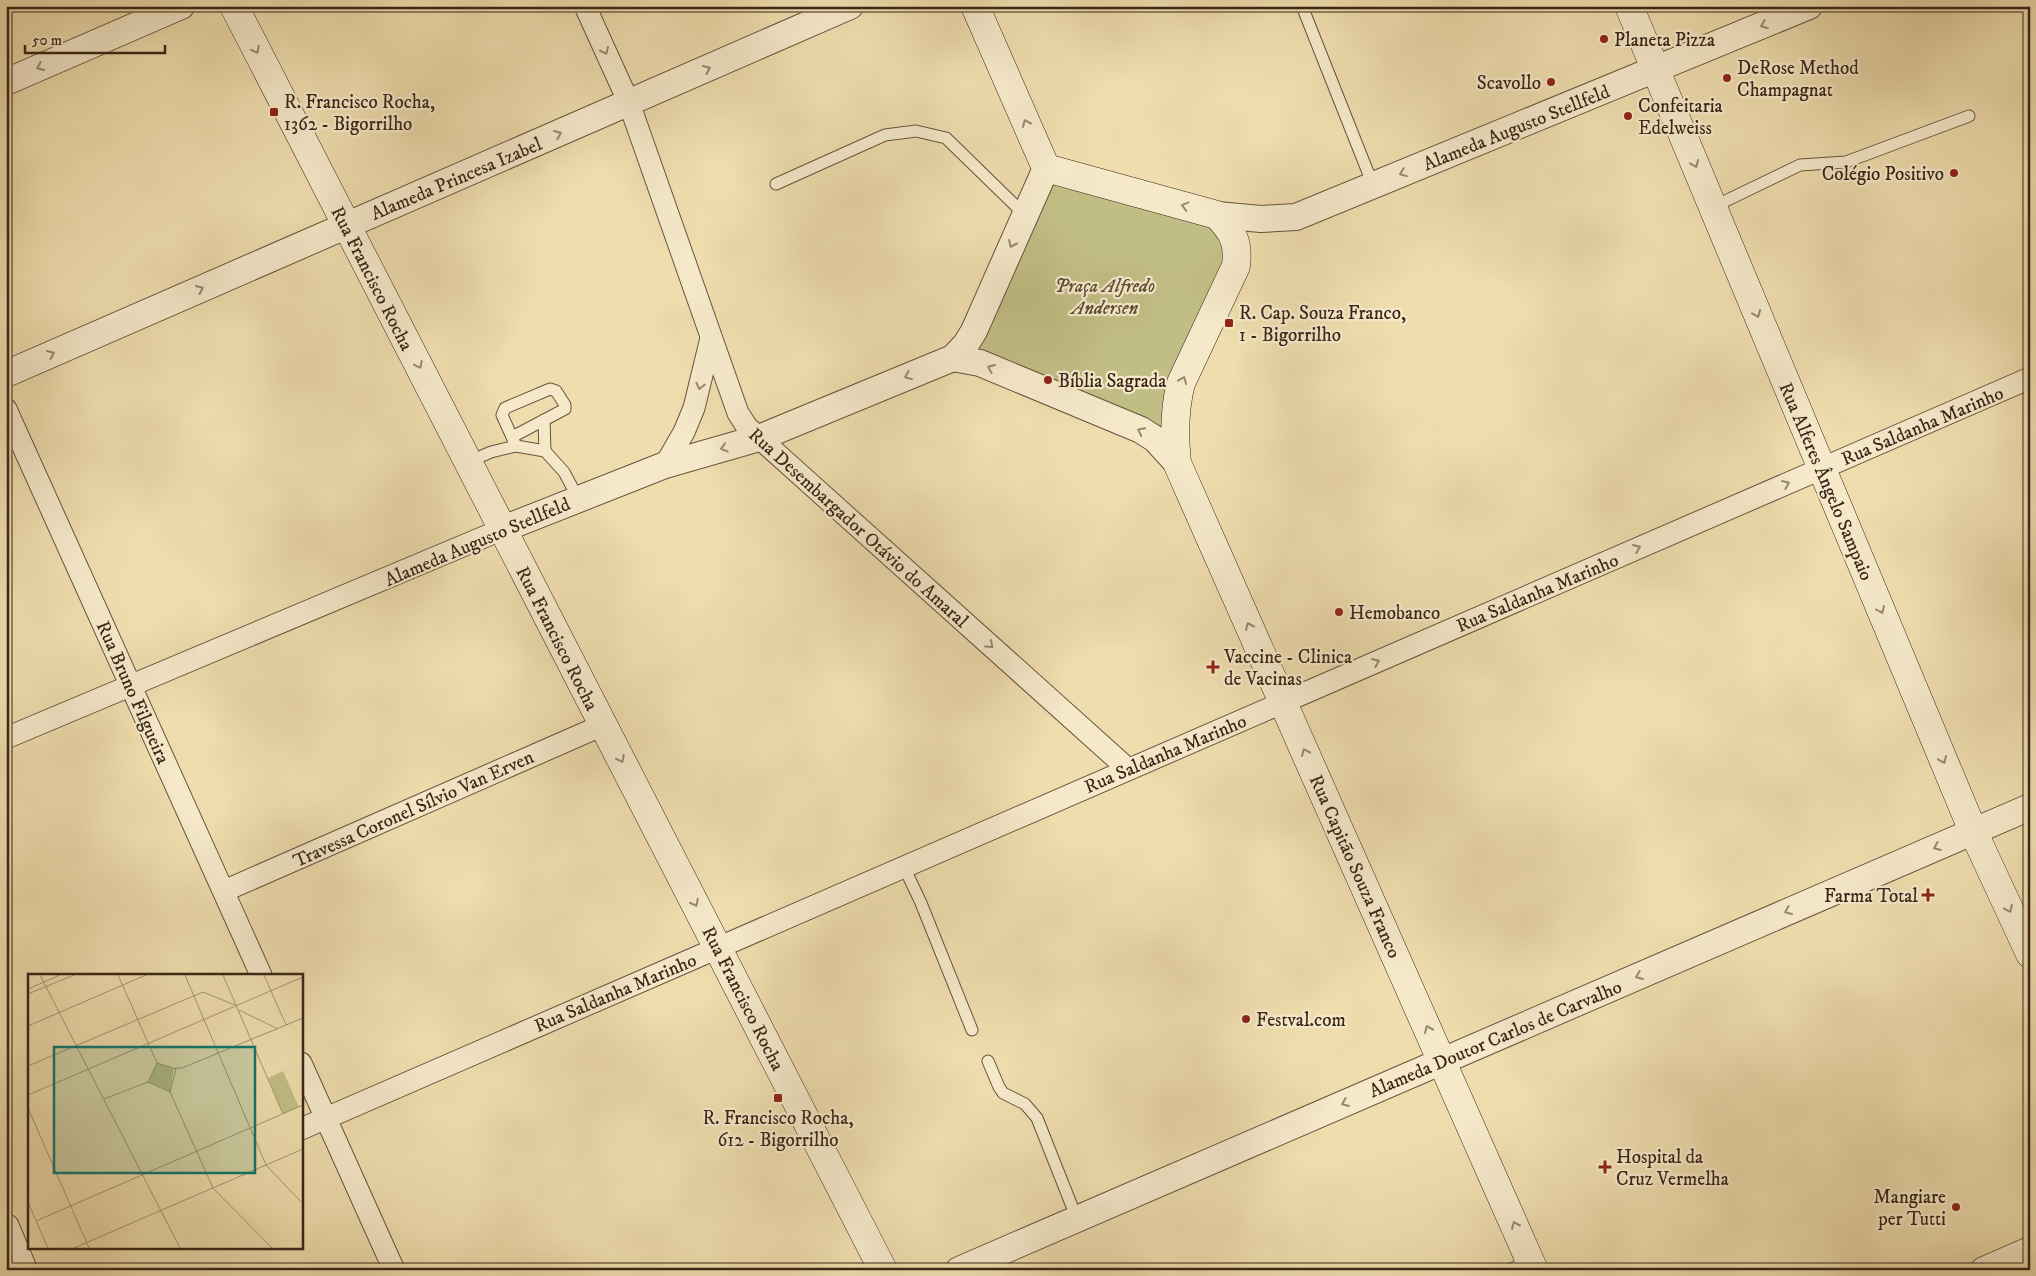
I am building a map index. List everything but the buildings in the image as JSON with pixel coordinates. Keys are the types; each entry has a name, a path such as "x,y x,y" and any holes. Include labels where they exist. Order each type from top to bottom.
{"main road":[{"name":"Rua Francisco Rocha","path":"234,6 883,1270"},
{"path":"975,6 1046,168 1217,215 1230,229 1236,241 1238,254 1236,266 1181,383 1175,415 1174,433 1177,463"},
{"name":"Rua Alferes Ângelo Sampaio","path":"1629,6 1973,831 2030,954"},
{"name":"Rua Capitão Souza Franco","path":"1177,463 1442,1061 1525,1267"}],"street":[{"path":"6,82 181,6"},
{"name":"Rua Desembargador Otávio do Amaral","path":"585,6 629,103 738,413 747,427 1128,769"},
{"name":"Alameda Princesa Izabel","path":"6,374 629,103 813,14 850,6"},
{"name":"Alameda Augusto Stellfeld","path":"1217,215 1260,219 1296,217 1809,6"},
{"path":"953,358 966,344 974,331 1046,168"},
{"path":"665,465 684,432 694,408 711,338"},
{"path":"953,358 980,363 1141,430 1155,439 1177,463"},
{"name":"Alameda Augusto Stellfeld","path":"6,738 578,498 665,465 759,438 953,358"},
{"name":"Rua Saldanha Marinho","path":"302,1129 2030,378"},
{"name":"Rua Bruno Filgueira","path":"6,409 261,974"},
{"name":"Travessa Coronel Sílvio Van Erven","path":"224,891 603,725"},
{"name":"Alameda Doutor Carlos de Carvalho","path":"959,1270 2030,806"},
{"path":"302,1065 394,1270"},
{"path":"6,1227 19,1256"},
{"path":"1984,1270 2030,1250"}],"lane":[{"path":"1302,6 1373,185"},
{"path":"1713,207 1800,165 1846,162 1969,116"},
{"path":"776,184 885,135 916,131 946,138 1025,215"},
{"path":"468,462 514,441 544,420 565,409 565,405 556,391 550,389 505,408 502,415 514,441 545,451 564,472 578,498"},
{"path":"544,420 545,451"},
{"path":"904,867 921,903 972,1030"},
{"path":"988,1061 1003,1093 1025,1104 1037,1118 1077,1219"}],"green space":[{"name":"Praça Alfredo Andersen","path":"1046,168 1217,215 1236,241 1181,383 1177,463 966,344"}],"place":[{"name":"Planeta Pizza","path":"1604,39"},
{"name":"DeRose Method Champagnat","path":"1727,78"},
{"name":"Scavollo","path":"1551,82"},
{"name":"R. Francisco Rocha, 1362 - Bigorrilho","path":"274,112"},
{"name":"Confeitaria Edelweiss","path":"1628,116"},
{"name":"Colégio Positivo","path":"1954,173"},
{"name":"R. Cap. Souza Franco, 1 - Bigorrilho","path":"1229,323"},
{"name":"Bíblia Sagrada","path":"1048,380"},
{"name":"Hemobanco","path":"1339,612"},
{"name":"Vaccine - Clinica de Vacinas","path":"1213,667"},
{"name":"Farma Total","path":"1928,895"},
{"name":"Festval.com","path":"1246,1019"},
{"name":"R. Francisco Rocha, 612 - Bigorrilho","path":"778,1098"},
{"name":"Hospital da Cruz Vermelha","path":"1605,1167"},
{"name":"Mangiare per Tutti","path":"1956,1207"}]}
